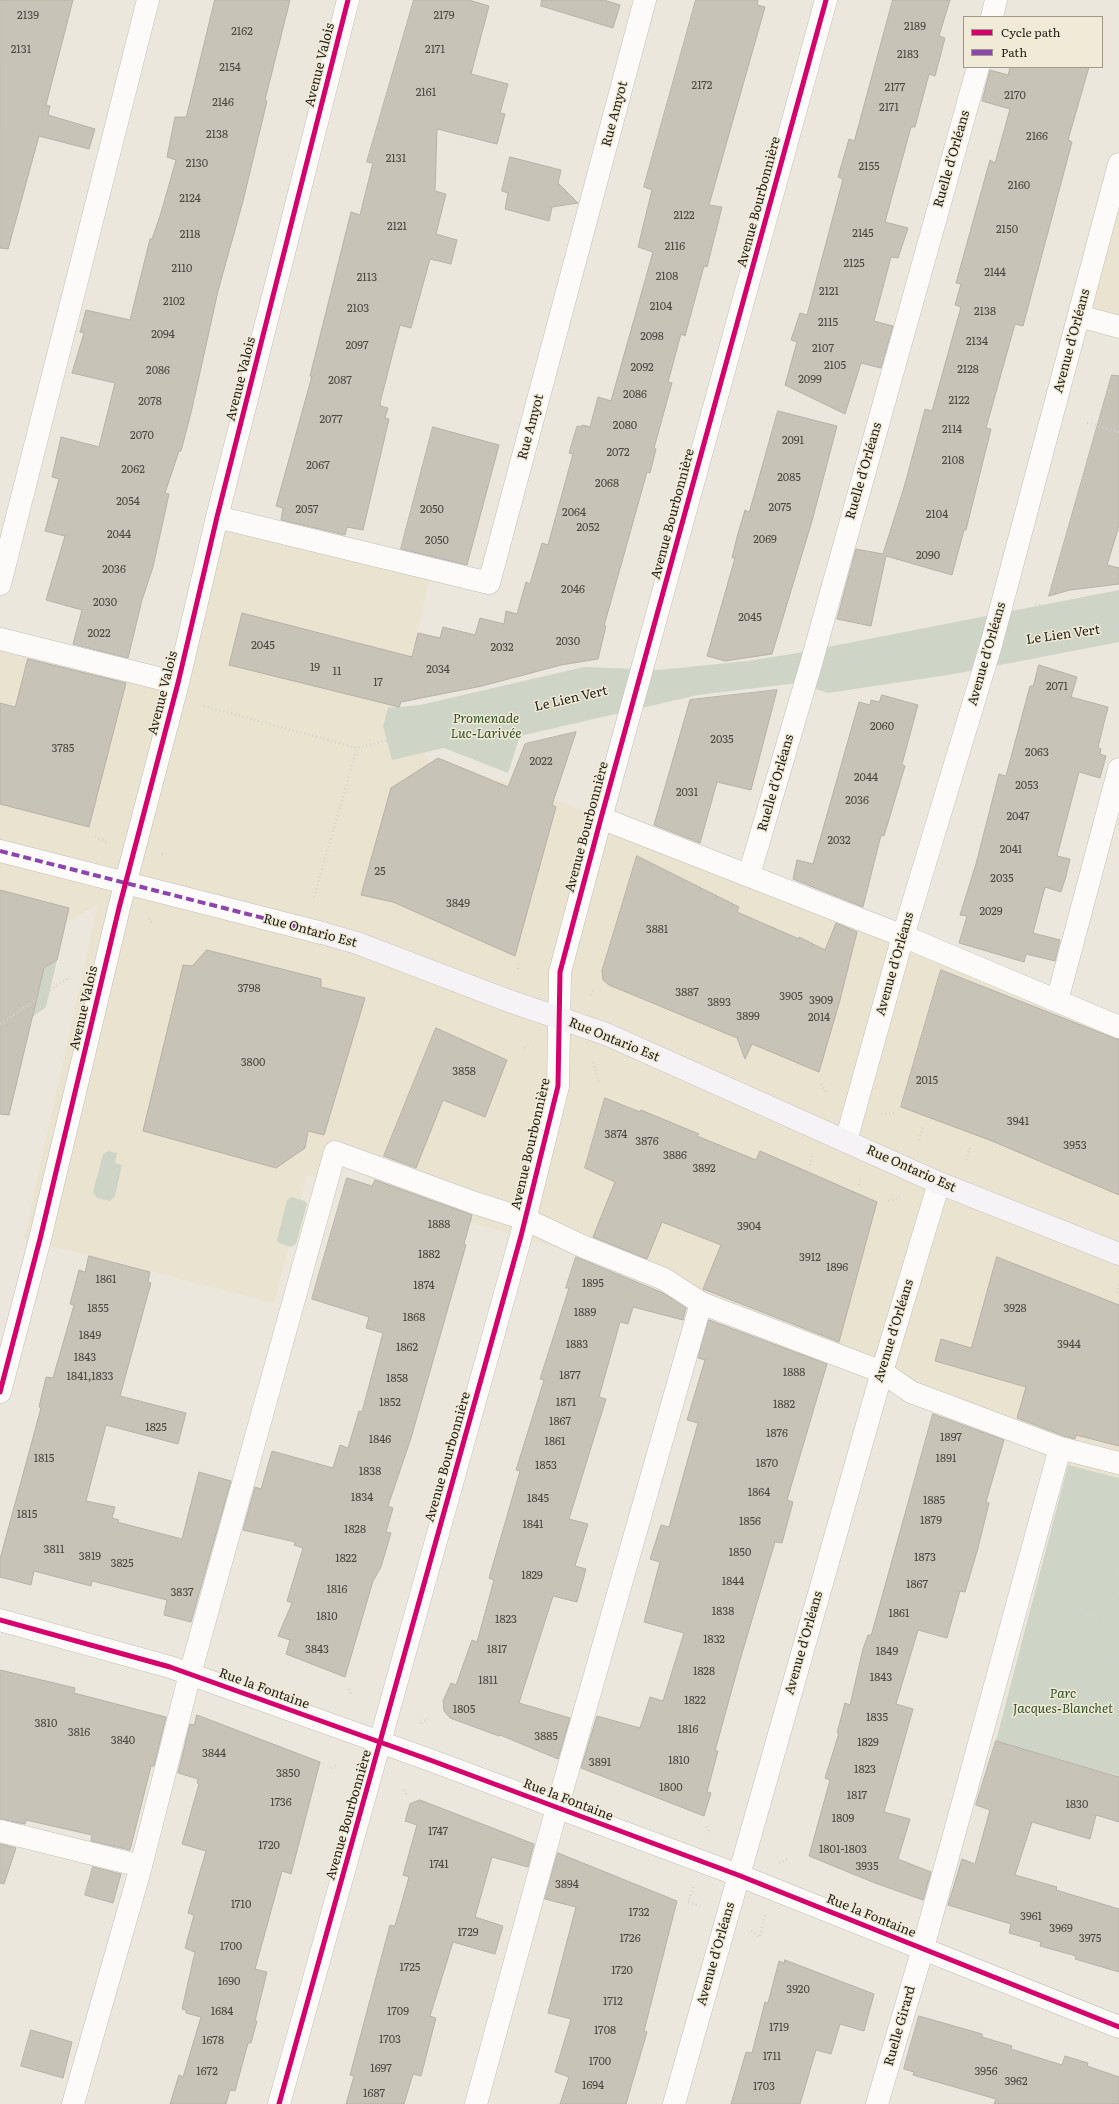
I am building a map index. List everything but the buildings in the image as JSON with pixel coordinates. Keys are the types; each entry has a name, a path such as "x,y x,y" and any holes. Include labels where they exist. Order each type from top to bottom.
{"main road":[{"name":"Rue Ontario Est","path":"322,933 356,942 502,998 606,1034 939,1183 1119,1254"}],"street":[{"path":"0,584 148,0"},
{"name":"Avenue Valois","path":"0,1392 40,1239 125,884 176,691 217,517 348,0"},
{"name":"Rue Amyot","path":"217,517 489,583 645,0"},
{"name":"Avenue Bourbonnière","path":"279,2104 381,1742 525,1219 558,1086 560,972 826,0"},
{"path":"992,16 996,0"},
{"name":"Ruelle d'Orléans","path":"749,875 978,68"},
{"name":"Avenue d'Orléans","path":"846,1141 903,936 991,645 1119,164"},
{"path":"1079,316 1119,327"},
{"path":"0,639 176,691"},
{"path":"1057,1001 1119,769"},
{"path":"601,818 903,936 1119,1027"},
{"name":"Rue Ontario Est","path":"0,851 322,933"},
{"path":"73,2104 141,1866 190,1674 335,1152 475,1203 525,1219 582,1246 664,1279 701,1303 882,1372 911,1392 1060,1448 1119,1463"},
{"name":"Avenue d'Orléans","path":"674,2104 882,1372 939,1183"},
{"path":"476,2104 557,1808 701,1303"},
{"name":"Ruelle Girard","path":"878,2104 923,1948 1060,1448"},
{"name":"Rue la Fontaine","path":"0,1620 190,1674 381,1742 738,1875 1119,2027"},
{"path":"0,1831 141,1866"}],"path":[{"path":"1087,423 1119,432"},
{"path":"1035,604 1119,626"},
{"path":"176,691 204,706 357,748 314,898"},
{"path":"95,836 111,845"},
{"path":"162,854 166,853"},
{"path":"0,1024 70,977 107,957"},
{"path":"518,961 518,969"},
{"path":"591,995 594,989"},
{"path":"524,1048 531,1044"},
{"path":"593,1062 598,1083"},
{"path":"822,1084 827,1094"},
{"path":"877,1114 895,1113"},
{"path":"919,1140 924,1125"},
{"path":"966,1160 971,1145"},
{"path":"810,1165 812,1154"},
{"path":"859,1185 861,1176"},
{"path":"888,1200 900,1198"},
{"path":"1117,1293 1119,1281"},
{"path":"1116,1570 1119,1574"},
{"path":"1021,1592 1104,1618"},
{"path":"1119,1594 1106,1611 1102,1627 1103,1643 1108,1659 1119,1672"},
{"path":"1108,1659 1119,1652"},
{"path":"349,1689 351,1694"},
{"path":"421,1723 428,1718"},
{"path":"331,1768 336,1766"},
{"path":"404,1790 407,1795"},
{"path":"707,1826 709,1834"},
{"path":"779,1863 788,1859"},
{"path":"694,1883 688,1902 707,1908"},
{"path":"750,1929 760,1937 766,1912"}],"shaded area":[{"path":"1119,159 1119,324 1079,315"},
{"path":"208,517 429,580 400,707 430,763 443,760 601,817 1119,1027 1119,1478 1068,1465 916,1399 876,1388 882,1372 664,1279 424,1209 395,1198 336,1152 327,1180 307,1175 274,1303 24,1239 98,904 0,961 0,639 178,682"}],"green space":[{"name":"Promenade Luc-Larivée","path":"1119,590 1119,642 954,674 828,693 798,683 698,695 520,736 508,773 444,748 392,760 383,726 388,708 420,705 584,667 659,670 747,661 792,654"},
{"path":"57,960 46,1007 0,1041 0,999"},
{"path":"108,1151 117,1153 115,1163 122,1165 115,1196 110,1201 97,1198 93,1192 103,1154"},
{"path":"292,1197 305,1201 307,1204 296,1244 291,1247 279,1243 277,1240 287,1200"},
{"name":"Parc Jacques-Blanchet","path":"1068,1465 1119,1478 1119,1776 996,1741"}],"marked path":[{"path":"0,851 322,933"}],"cycle path":[{"path":"0,1392 40,1239 119,908 178,683 217,517 348,0"},
{"path":"279,2104 521,1236 558,1086 560,972 826,0"},
{"path":"0,1620 170,1667 430,1760 738,1875 1119,2027"}]}
